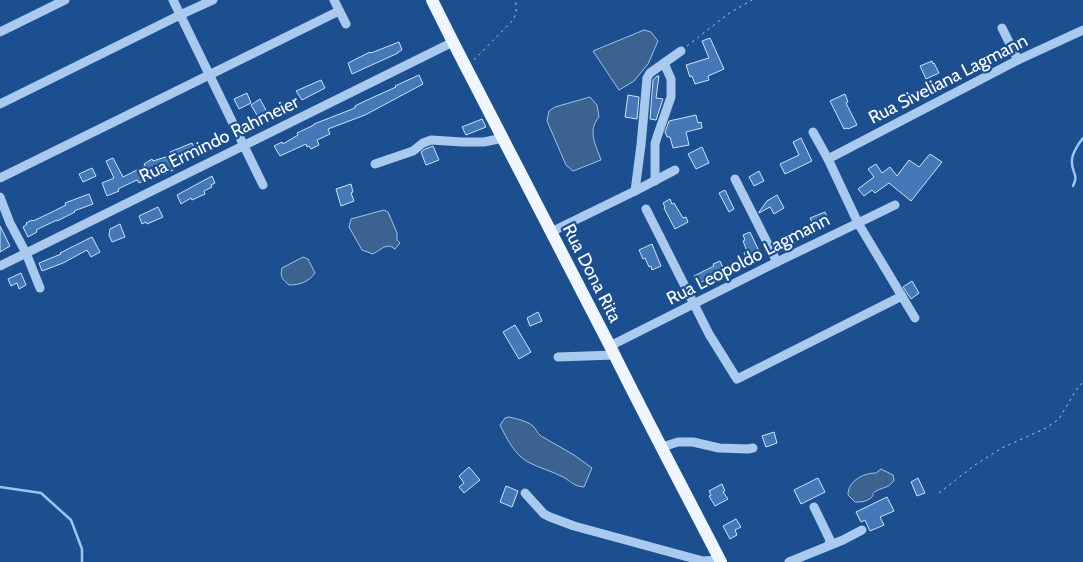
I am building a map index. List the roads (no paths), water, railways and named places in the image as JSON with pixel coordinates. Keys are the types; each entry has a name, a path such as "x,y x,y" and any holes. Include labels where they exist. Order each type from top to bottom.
{"main road":[{"name":"Rua Dona Rita","path":"432,0 720,561"}],"street":[{"path":"0,32 65,0"},
{"path":"174,0 262,185"},
{"path":"0,104 213,0"},
{"path":"334,0 346,24"},
{"path":"0,178 339,11"},
{"path":"1002,28 1018,60"},
{"name":"Rua Siveliana Lagmann","path":"828,159 1018,60 1083,30"},
{"name":"Rua Ermindo Rahmeier","path":"0,266 453,42"},
{"path":"635,191 647,78 650,73 681,51"},
{"path":"655,181 656,137 671,97 671,80 664,63"},
{"path":"813,132 858,223 896,205"},
{"path":"374,164 413,151 423,143 432,140 484,142 503,138"},
{"path":"551,232 676,170"},
{"path":"735,179 777,262"},
{"path":"0,197 40,288"},
{"path":"646,209 709,334 737,379 902,296"},
{"name":"Rua Leopoldo Lagmann","path":"612,350 695,304 858,223 915,318"},
{"path":"558,358 612,350"},
{"path":"662,446 678,442 693,442 719,448 753,448"},
{"path":"525,493 544,514 574,526 703,561 720,561"},
{"path":"814,507 830,540 829,545"},
{"path":"789,562 862,530"}],"water":[{"path":"644,30 651,32 658,41 648,64 634,81 619,90 593,51"},
{"path":"590,97 597,105 599,117 595,122 593,133 601,160 573,171 566,165 547,121 549,111 555,107"},
{"path":"384,210 388,212 397,233 397,240 400,243 395,249 390,246 384,247 373,254 362,250 349,227 351,219"},
{"path":"303,257 308,259 315,273 304,282 289,285 282,278 282,268"},
{"path":"509,417 531,424 538,434 592,468 584,487 575,485 559,475 523,459 511,446 500,425 505,418"},
{"path":"881,469 893,475 894,480 892,483 873,493 872,497 863,502 855,502 848,495 853,482 861,476 876,473"}],"waterway":[{"path":"1073,186 1075,174 1072,160 1077,146 1083,138"},
{"path":"0,487 41,493 71,520 82,549 82,562"}]}
